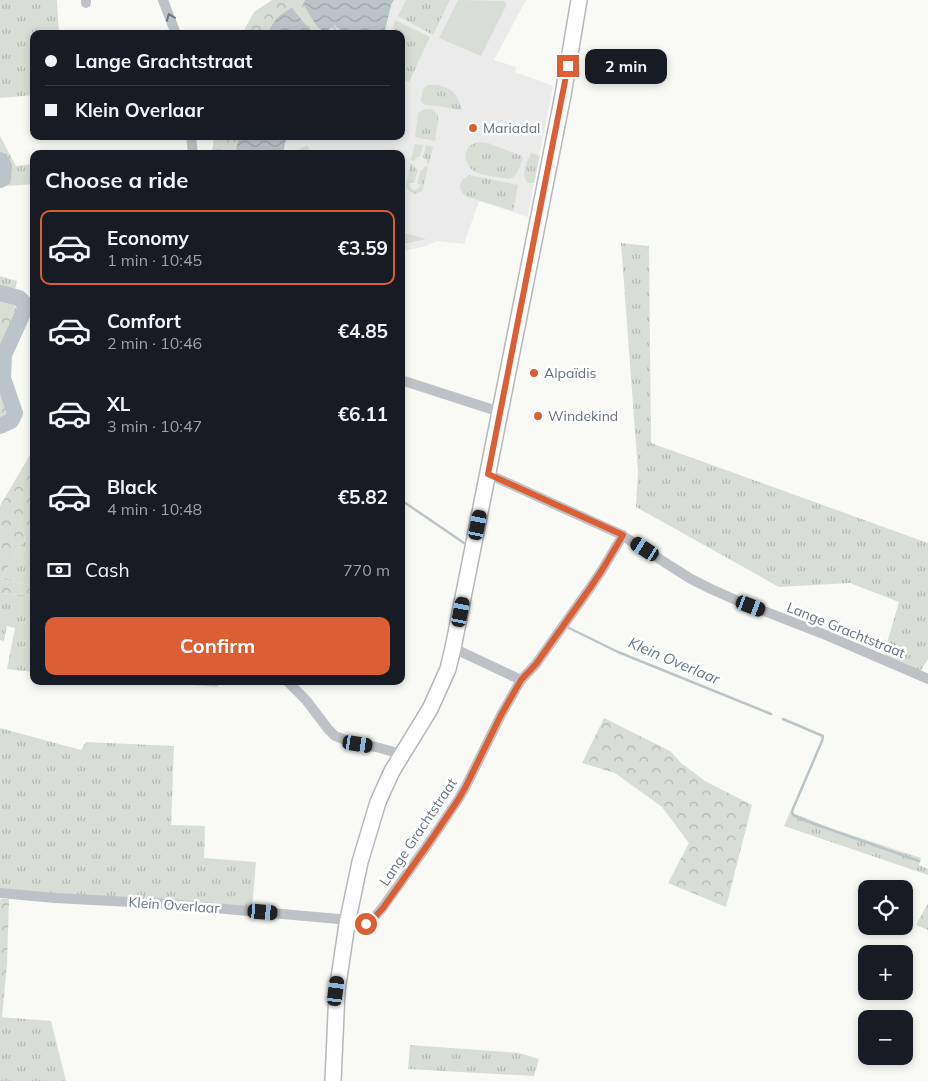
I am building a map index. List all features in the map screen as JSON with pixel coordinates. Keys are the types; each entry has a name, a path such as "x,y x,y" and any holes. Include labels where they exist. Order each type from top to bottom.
{"main road":[{"path":"333,1081 336,991 360,862 378,802 392,771 434,702 448,669 564,87 579,0"}],"street":[{"path":"164,0 175,30"},
{"path":"405,381 500,412"},
{"name":"Lange Grachtstraat","path":"488,474 623,535 691,579 712,590 821,632 928,679"},
{"name":"Lange Grachtstraat","path":"347,924 366,924 383,908 465,788 501,715 521,680 536,664 590,588 623,535"},
{"path":"453,648 521,680"},
{"path":"291,685 306,700 335,736 350,742 385,749 402,756"},
{"name":"Klein Overlaar","path":"0,893 197,906 339,919 347,924"}],"shaded area":[{"name":"Mariadal","path":"272,0 526,0 494,60 516,67 515,72 553,86 528,217 479,201 464,244 437,241 423,247 405,250 405,150 212,150 214,140 405,140 405,30 244,30 254,12"}],"green space":[{"path":"0,0 57,0 59,30 30,30 30,95 0,98"},
{"path":"272,0 305,0 303,4 316,25 335,24 340,30 310,30 272,25 270,30 244,30 254,12"},
{"path":"406,0 450,0 433,35 398,16"},
{"path":"458,0 505,1 506,6 481,56 439,38"},
{"path":"395,20 430,37 409,82 405,80 405,30 392,30"},
{"path":"428,85 446,87 451,90 460,103 462,110 423,104 421,101 423,89"},
{"path":"425,109 432,109 438,115 435,141 415,137 418,113"},
{"path":"0,136 16,166 30,164 30,184 3,185 9,166 0,153"},
{"path":"214,140 238,140 236,150 212,150"},
{"path":"479,142 488,143 522,156 523,159 514,176 509,179 483,175 473,170 467,163 466,152 471,145"},
{"path":"415,144 423,145 420,156 414,161 411,160"},
{"path":"307,145 310,150 298,150"},
{"path":"426,145 433,147 429,164 427,164 427,160 423,157"},
{"path":"531,153 540,156 534,183 528,183 524,172"},
{"path":"410,164 413,164 418,170 414,183 409,183 413,190 418,189 421,185 417,184 420,171 428,166 422,191 415,194 406,187"},
{"path":"469,175 518,185 513,211 465,196 462,193 460,184"},
{"path":"405,233 426,239 405,243"},
{"path":"621,243 649,246 651,443 928,543 928,659 920,672 883,657 899,602 850,583 779,587 636,507 638,471"},
{"path":"0,276 17,281 15,290 0,287"},
{"path":"0,297 13,301 17,311 0,349"},
{"path":"0,379 9,416 0,419"},
{"path":"30,455 30,530 1,579 30,585 30,596 0,593 0,506"},
{"path":"30,530 30,585 1,579"},
{"path":"0,593 30,596 30,672 7,669 15,628 7,626 4,641 0,640"},
{"path":"193,685 218,685 218,687"},
{"path":"604,718 670,751 681,763 705,781 752,805 726,907 668,883 689,843 662,807 615,773 582,763"},
{"path":"0,728 81,750 86,742 174,746 171,825 205,826 204,858 256,862 252,907 0,890"},
{"path":"790,812 833,829 921,858 919,865 928,869 928,875 784,826"},
{"path":"9,899 7,964 2,1017 0,1017 0,900"},
{"path":"928,903 928,930 916,925"},
{"path":"0,1017 51,1021 66,1081 0,1081"},
{"path":"410,1045 519,1053 539,1059 534,1076 408,1069"}],"water":[{"path":"305,0 394,0 385,30 340,30 335,25 328,30 321,30 303,4"},
{"path":"292,8 310,30 270,30 277,18"},
{"path":"238,140 286,140 284,150 236,150"}],"waterway":[{"path":"0,160 4,166 3,178 0,180"},
{"path":"0,293 19,298 25,304 24,311 4,355 3,378 15,413 11,421 0,426"},
{"name":"Klein Overlaar","path":"405,503 464,543"},
{"name":"Klein Overlaar","path":"569,628 618,652 771,714"},
{"path":"783,719 823,736 792,811 793,815 919,861"}],"place":[{"name":"Mariadal","path":"473,128"},
{"name":"Alpaïdis","path":"534,373"},
{"name":"Windekind","path":"538,416"}],"route":[{"path":"366,924 383,908 449,814 465,788 501,715 521,680 536,664 590,588 623,535 488,474 568,66"}]}
